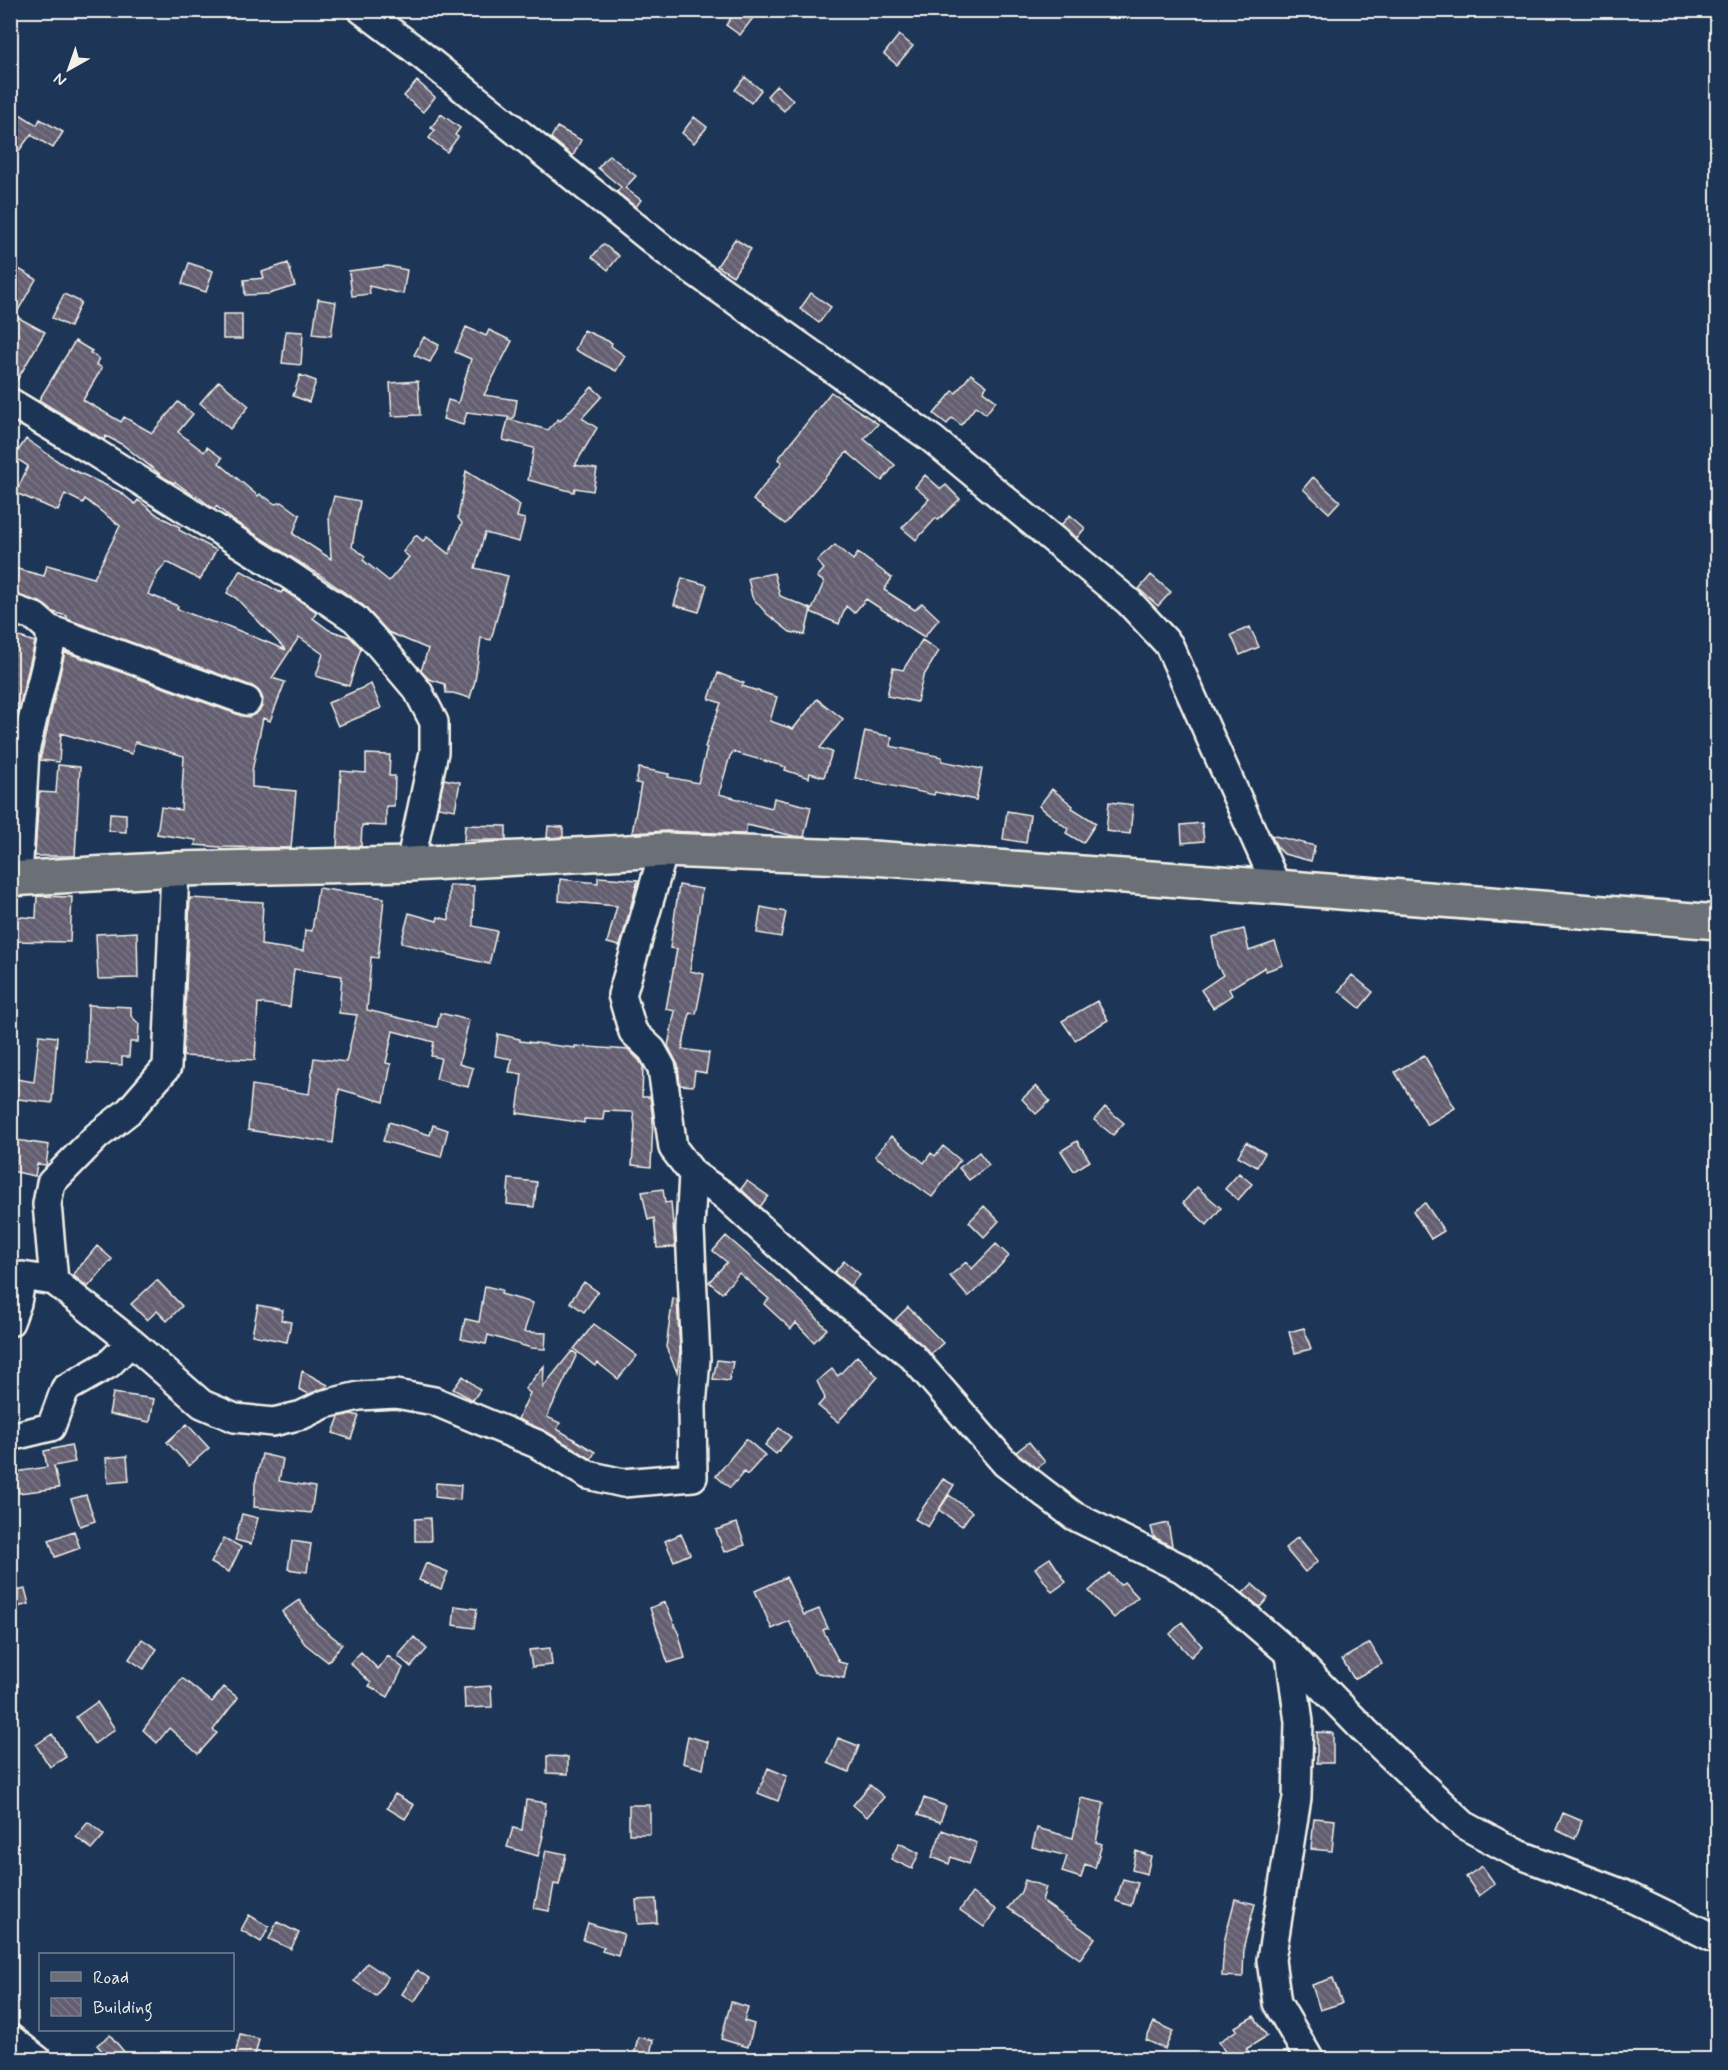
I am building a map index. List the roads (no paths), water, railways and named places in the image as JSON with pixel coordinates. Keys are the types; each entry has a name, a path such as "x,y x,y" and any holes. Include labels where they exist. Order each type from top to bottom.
{"main road":[{"path":"14,879 175,868 410,864 664,850 872,858 1718,922"}],"street":[{"path":"362,10 668,252 932,440 1129,602 1169,645 1277,887"},
{"path":"10,402 276,566 355,619 380,646 418,691 434,722 434,752 410,864"},
{"path":"10,608 35,617 49,629 247,701"},
{"path":"14,879 25,751 51,643 49,629"},
{"path":"664,850 622,995 633,1032 652,1050 662,1068 672,1148 693,1174 725,1196 811,1274 912,1356 1005,1463 1074,1516 1181,1568 1232,1604 1290,1654 1365,1731 1464,1825 1516,1853 1621,1893 1718,1940"},
{"path":"54,1281 47,1204 51,1183 97,1136 129,1111 167,1067 175,868"},
{"path":"10,1322 17,1303 22,1276 54,1281 131,1342 202,1404 235,1418 273,1422 302,1415 325,1404 359,1396 396,1394 434,1401 537,1444 588,1475 623,1483 693,1477 692,1406 696,1359 690,1228 693,1174"},
{"path":"10,1437 51,1427 65,1389 109,1364 131,1342"},
{"path":"1290,1654 1299,1722 1297,1798 1271,1960 1277,2003 1310,2060"},
{"path":"10,2038 38,2060"}]}
